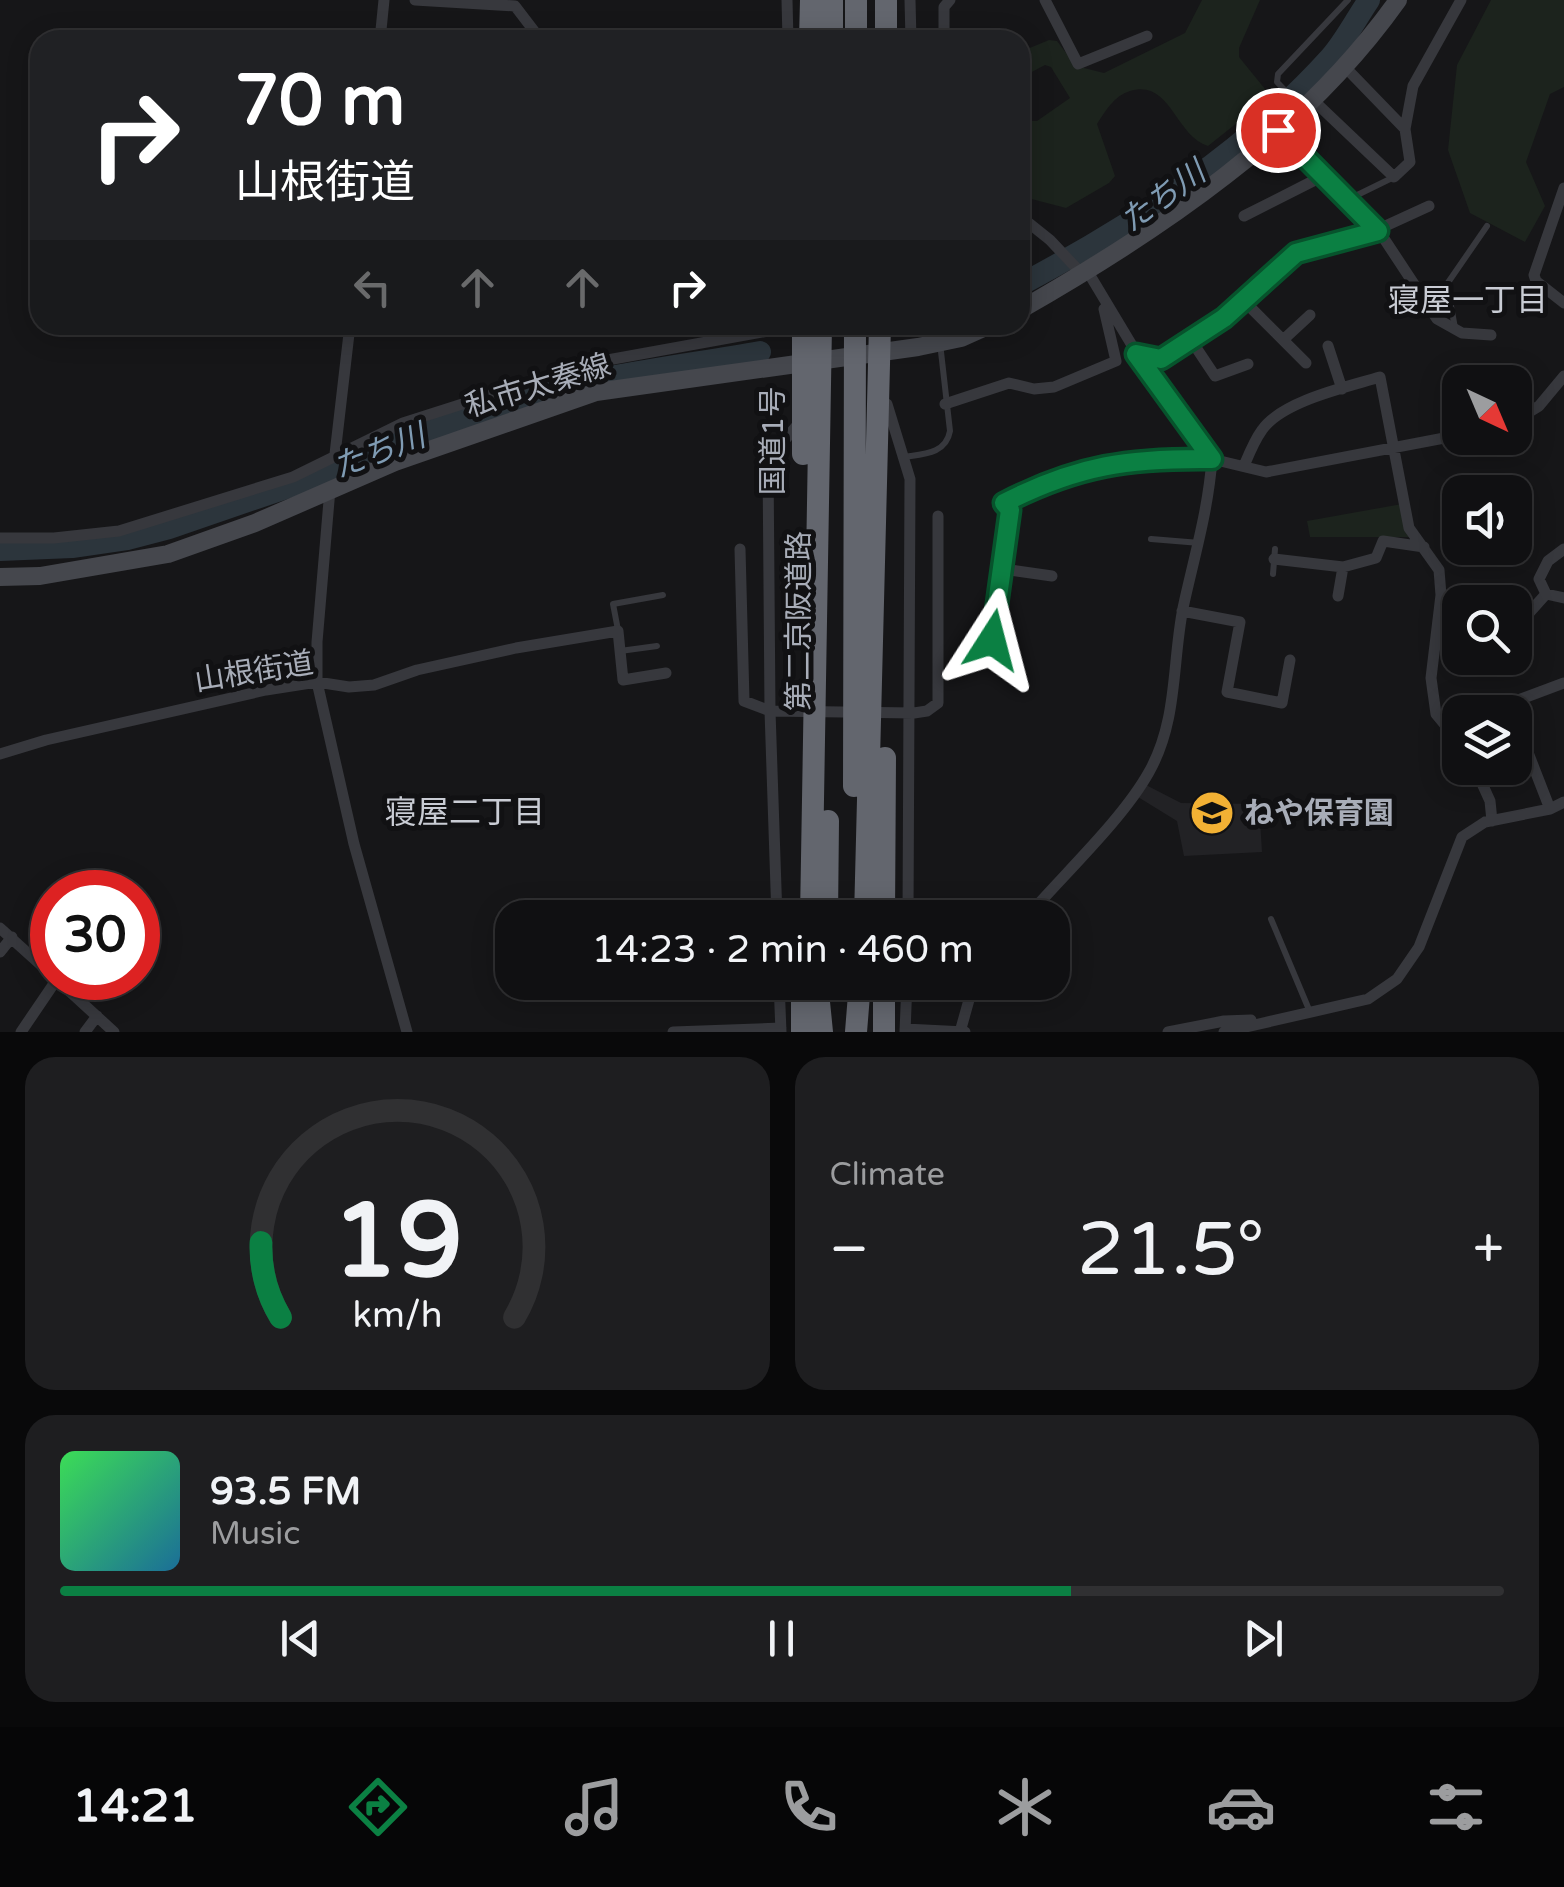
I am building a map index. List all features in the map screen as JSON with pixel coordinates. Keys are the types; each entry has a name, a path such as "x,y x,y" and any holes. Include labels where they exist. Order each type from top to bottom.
{"highway":[{"path":"810,30 811,0"},
{"path":"815,30 832,0"},
{"path":"856,0 856,30"},
{"path":"883,0 883,30"},
{"name":"国道1号","path":"802,900 803,335"},
{"path":"811,900 821,335"},
{"name":"第二京阪道路","path":"828,900 830,335"},
{"name":"第二京阪道路","path":"853,900 855,335"},
{"path":"865,900 880,335"},
{"path":"884,900 888,335"},
{"path":"788,1031 797,1000"},
{"path":"820,1000 824,1032"},
{"path":"824,1032 826,1000"},
{"path":"855,1032 856,1000"},
{"path":"889,1000 898,1031"}],"main road":[{"path":"1030,304 1086,273 1181,209 1278,130 1345,67 1398,0"},
{"name":"私市太秦線","path":"0,577 40,576 168,554 254,523 426,450 596,392 967,335"}],"street":[{"path":"381,30 384,0"},
{"path":"415,0 516,6 534,30"},
{"path":"787,0 805,30"},
{"path":"910,0 910,30"},
{"path":"944,30 944,7 950,0"},
{"path":"1045,0 1078,64 1147,36"},
{"path":"1304,104 1394,178 1410,162 1405,129 1413,86 1460,0"},
{"path":"1345,67 1405,129"},
{"path":"1278,130 1378,231 1436,319 1455,329 1492,336"},
{"path":"1244,216 1323,176"},
{"path":"1564,188 1534,275 1536,281 1564,303"},
{"path":"1136,354 1161,359 1243,300 1296,253 1378,231 1430,206"},
{"path":"1030,224 1086,273 1136,354 1212,459 1208,508 1182,611 1170,714 1156,758 1131,798 1042,900"},
{"path":"945,404 1009,383 1034,389 1054,387 1116,360 1102,300"},
{"path":"1243,300 1306,363"},
{"path":"1283,340 1310,314"},
{"path":"334,454 349,335"},
{"path":"0,538 54,538 119,531 293,476 403,423 591,363 746,335"},
{"path":"1190,340 1215,376 1248,364"},
{"path":"1328,346 1342,389"},
{"path":"1532,410 1564,376"},
{"path":"1244,466 1262,428 1273,418 1380,377 1409,528 1439,570 1441,595 1431,678 1436,714 1442,721"},
{"path":"886,404 910,479 908,900"},
{"path":"776,900 768,460 803,417"},
{"path":"1012,644 992,640 1010,510 1004,503 1046,482 1111,463 1212,459 1266,472 1442,438"},
{"path":"330,490 316,642 317,682 354,844 407,1032"},
{"path":"740,549 744,701 770,711 927,710 938,703 938,516"},
{"path":"1274,554 1343,567 1376,558 1384,541 1424,547"},
{"path":"1546,594 1540,579 1548,561 1564,549"},
{"path":"1338,596 1343,567"},
{"path":"1002,569 1052,576"},
{"path":"1546,594 1564,598"},
{"path":"1532,610 1546,594"},
{"path":"1182,611 1240,622 1227,692 1282,703 1290,660"},
{"path":"618,631 623,680 666,673"},
{"name":"山根街道","path":"0,754 266,690 317,682 374,686 417,670 618,631"},
{"path":"1531,695 1564,682"},
{"path":"1532,762 1550,809"},
{"path":"1483,785 1492,820"},
{"path":"1224,1032 1368,999 1397,979 1418,947 1462,837 1492,820 1550,809 1564,802"},
{"path":"0,928 30,954"},
{"path":"0,952 12,937"},
{"path":"21,1032 41,1000"},
{"path":"80,1000 114,1032"},
{"path":"673,1032 788,1031 782,1000"},
{"path":"904,1000 898,1031 961,1032 969,1000"},
{"path":"86,1032 97,1016"},
{"path":"1168,1032 1224,1022 1290,1018"},
{"path":"1253,1032 1290,1018"}],"lane":[{"path":"1304,104 1277,82 1278,74 1348,0"},
{"path":"1346,200 1394,178"},
{"path":"1455,329 1447,284 1487,226"},
{"path":"903,457 941,449 948,441 940,342"},
{"path":"1151,539 1200,543"},
{"path":"1273,574 1274,554"},
{"path":"618,631 614,604 663,595"},
{"path":"620,650 656,646"},
{"path":"1271,919 1310,1014"}],"shaded area":[{"path":"1202,0 1260,0 1239,48 1239,57 1265,89 1262,103 1208,146 1187,131 1155,93 1144,89 1124,93 1097,124 1115,176 1109,183 1066,208 1030,199 1030,121 1037,121 1070,98 1051,67 1045,65 1030,73 1030,48 1057,41 1076,66 1104,73 1185,33"},
{"path":"1491,0 1564,0 1564,87 1550,94 1526,162 1545,206 1525,242 1470,213 1448,150 1457,65"},
{"path":"1402,504 1412,537 1310,537 1307,521"},
{"name":"ねや保育園","path":"1146,785 1181,803 1259,804 1262,852 1184,856 1177,821 1138,797"}],"waterway":[{"name":"たち川","path":"1030,279 1145,212 1224,156 1297,93 1330,58 1369,0"},
{"name":"たち川","path":"0,550 72,547 127,539 318,477 521,398 610,377 760,352"}],"place":[{"name":"ねや保育園","path":"1212,813"}],"district":[{"name":"寝屋一丁目","path":"1468,301"},
{"name":"寝屋二丁目","path":"465,813"}],"route":[{"path":"992,640 1010,510 1004,503 1046,482 1111,463 1212,459 1136,354 1161,359 1224,318 1296,253 1378,231 1278,130"}]}
